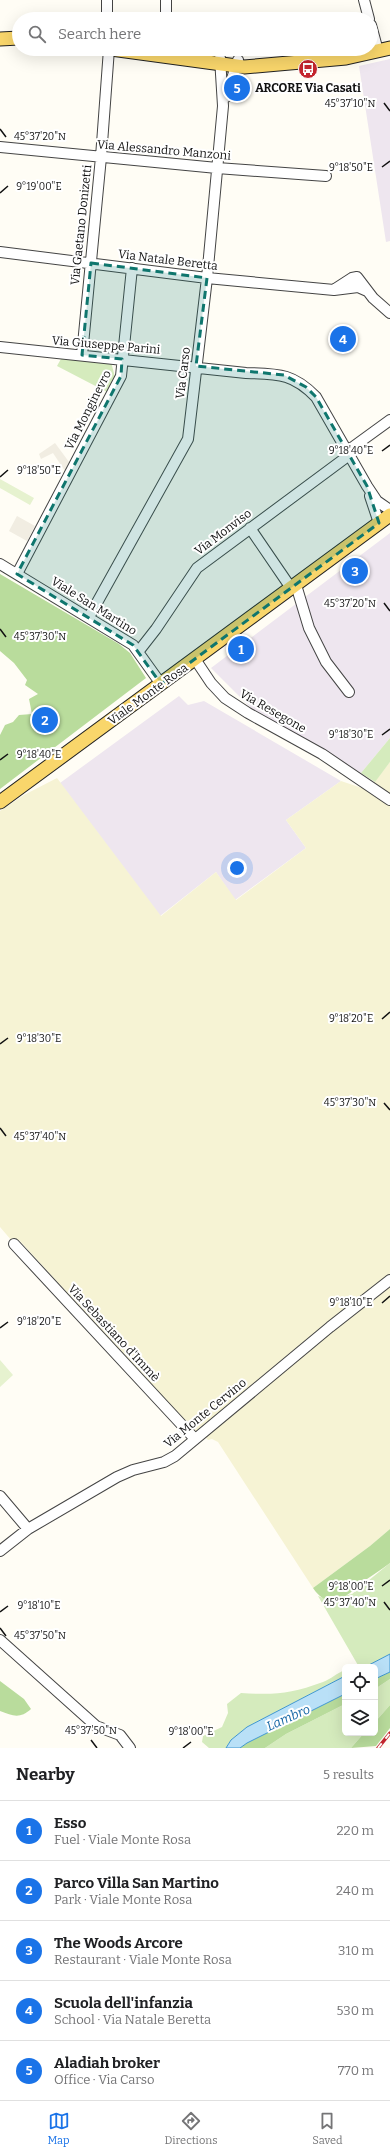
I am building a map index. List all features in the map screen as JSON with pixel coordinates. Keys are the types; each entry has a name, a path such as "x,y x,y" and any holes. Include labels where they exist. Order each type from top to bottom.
{"main road":[{"path":"0,39 12,38"},
{"path":"379,48 390,42"},
{"path":"0,46 12,45"},
{"path":"193,56 262,66 333,60 348,56"},
{"path":"237,63 297,56"},
{"name":"Viale Monte Rosa","path":"0,802 390,515"}],"street":[{"path":"107,0 107,12"},
{"path":"166,0 166,12"},
{"path":"364,0 367,12"},
{"name":"Via Gaetano Donizetti","path":"82,355 109,56"},
{"name":"Via Carso","path":"89,617 188,439 207,278 223,106 221,61"},
{"name":"Via Carso","path":"223,106 237,63"},
{"name":"Via Alessandro Manzoni","path":"0,147 217,168 326,176"},
{"name":"Via Natale Beretta","path":"0,252 207,278 334,290 358,287 367,291 390,313"},
{"name":"Via Monginevro","path":"18,574 121,376 132,268"},
{"name":"Via Giuseppe Parini","path":"0,347 196,366 246,373 277,374 293,379 306,387 316,398 347,454 367,486 377,501 390,510"},
{"name":"Via Monviso","path":"138,652 156,629 196,568 390,420"},
{"name":"Via Giuseppe Parini","path":"367,486 379,523"},
{"path":"250,528 293,587 309,628 326,662 349,692"},
{"name":"Viale San Martino","path":"0,564 126,640 138,652 161,684"},
{"name":"Via Resegone","path":"195,659 211,683 225,698 248,714 322,754 390,800"},
{"name":"Via Sebastiano d'Immè","path":"14,1244 195,1440"},
{"name":"Via Monte Cervino","path":"0,1551 28,1529 117,1477 134,1470 164,1462 195,1440 330,1327 390,1280"},
{"path":"0,1496 28,1529"},
{"path":"0,1640 96,1726 120,1735 130,1748"}],"highlighted area":[{"path":"91,263 207,278 196,366 284,375 306,387 316,397 367,486 379,523 161,684 133,645 17,574 121,376 122,359 82,355"}],"shaded area":[{"path":"390,59 390,241 386,242 359,66"},
{"path":"55,443 69,462 65,471 53,453 41,459 39,454"},
{"path":"17,516 35,526 27,541 9,531"},
{"path":"390,533 390,738 361,773 251,708 211,668"},
{"path":"179,696 188,705 204,701 341,781 286,820 306,848 235,900 216,872 160,916 60,783"},
{"path":"390,762 390,1529 370,1546 313,1588 218,1442 212,1439 208,1440 199,1430 195,1432 19,1240 12,1241 0,1227 0,811 24,795 57,778 161,916 216,872 236,900 306,848 286,820 341,781 368,790"}],"green space":[{"path":"62,357 111,362 115,377 107,392 57,366"},
{"path":"0,479 34,498 30,505 0,488"},
{"path":"0,574 119,644 130,653 146,678 0,789 0,735 5,725 13,722 19,715 32,714 29,699 38,694 25,685 27,680 14,663 0,651"},
{"path":"390,738 390,762 375,782 361,773"},
{"path":"0,1360 13,1375 0,1387"},
{"path":"390,1529 390,1563 367,1579 348,1595 341,1598 327,1600 320,1596 313,1588 370,1546"},
{"path":"390,1563 390,1654 371,1664 357,1664 318,1596 329,1600 352,1594"},
{"path":"342,1672 342,1678 247,1727 231,1740 226,1748 209,1748 202,1742 203,1736 222,1727 228,1713 227,1704 241,1693 273,1694 292,1691 323,1682"},
{"path":"390,1672 390,1679 378,1687 378,1678"},
{"path":"390,1679 390,1705 378,1719 378,1700 378,1687"},
{"path":"0,1681 24,1699 31,1709 16,1716 0,1711"},
{"path":"342,1696 342,1706 286,1734 265,1748 240,1748 247,1743"},
{"path":"390,1705 390,1728 376,1746 351,1748 361,1736 378,1736 378,1719"},
{"path":"342,1706 342,1736 361,1736 351,1748 265,1748 286,1734"}],"water":[{"path":"390,1654 390,1672 378,1678 378,1664 371,1664"},
{"name":"Lambro","path":"342,1678 342,1696 247,1743 240,1748 226,1748 231,1740 247,1727"}],"railway":[{"path":"378,1748 390,1733"}],"place":[{"name":"ARCORE Via Casati","path":"308,69"},
{"name":"Aladiah broker","path":"237,88"},
{"name":"Scuola dell'infanzia","path":"343,339"},
{"name":"The Woods Arcore","path":"355,571"},
{"name":"Esso","path":"241,649"},
{"name":"Parco Villa San Martino","path":"45,720"}]}
